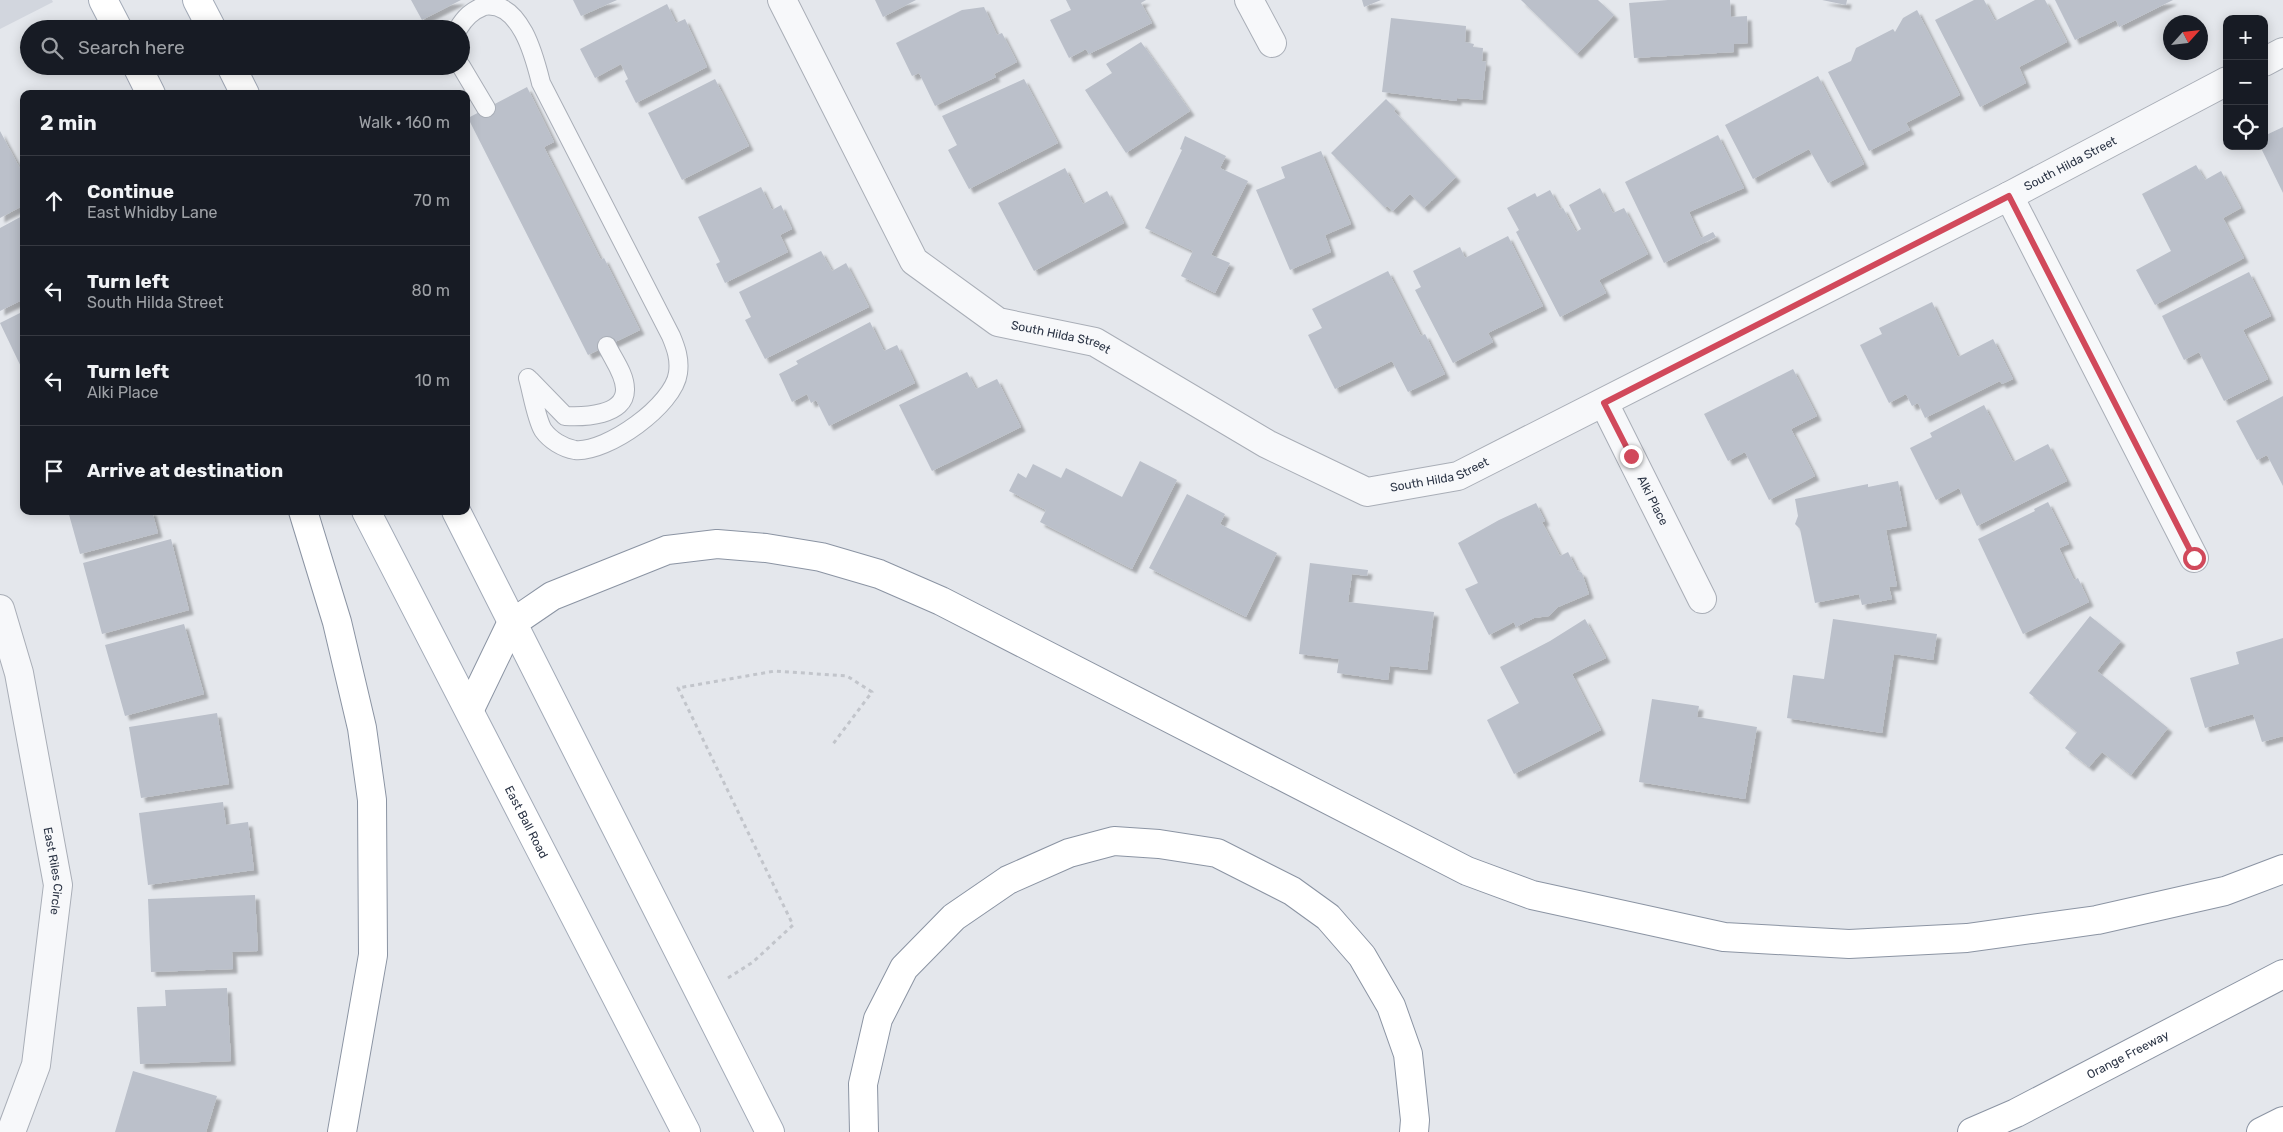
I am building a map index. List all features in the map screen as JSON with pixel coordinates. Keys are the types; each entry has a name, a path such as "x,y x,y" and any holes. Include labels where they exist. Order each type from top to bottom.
{"main road":[{"path":"103,0 113,20"},
{"path":"197,0 207,20"},
{"path":"142,75 149,90"},
{"path":"236,75 243,90"},
{"path":"304,515 337,622 362,728 372,800 373,955 342,1132"},
{"name":"East Ball Road","path":"368,515 686,1132"},
{"path":"458,515 511,624 770,1132"},
{"path":"470,710 511,624 552,596 667,550 717,544 766,548 821,557 879,574 941,601 1467,871 1532,895 1724,937 1849,944 1967,938 2097,920 2225,891 2283,870"},
{"path":"864,1132 863,1084 878,1019 904,968 954,918 1008,880 1069,853 1114,841 1159,844 1217,853 1292,891 1328,917 1362,956 1391,1006 1408,1054 1415,1120 1414,1132"},
{"name":"Orange Freeway","path":"1972,1132 2016,1113 2283,974"},
{"path":"2260,1132 2283,1121"}],"street":[{"name":"South Hilda Street","path":"782,0 914,261 998,322 1095,342 1267,444 1367,492 1458,476 2009,196 2223,83"},
{"path":"1249,0 1272,43"},
{"path":"2268,60 2283,52"},
{"path":"2009,196 2194,558"},
{"name":"Alki Place","path":"1604,403 1702,599"},
{"name":"East Riles Circle","path":"0,608 19,673 58,885 36,1065 11,1132"}],"lane":[{"path":"463,20 487,5 501,6 512,13 522,27 531,44 541,83 667,327 678,354 678,374 669,394 635,426 596,446 576,450 556,443 543,430 528,378 565,416 587,417 607,412 619,403 626,391 623,378 607,346"},
{"path":"466,75 486,108"}],"path":[{"path":"700,996 753,962 793,925 678,688 775,671 847,676 872,692 833,744"}],"shaded area":[{"path":"0,0 52,0 53,2 0,29"}],"building":[{"path":"411,0 461,0 422,20"},
{"path":"573,0 617,0 581,16"},
{"path":"875,0 916,0 883,17"},
{"path":"1066,0 1146,0 1141,3 1152,23 1089,54 1086,49 1069,58 1050,20 1071,10"},
{"path":"1362,0 1381,0 1364,7"},
{"path":"1521,0 1598,0 1614,15 1577,54"},
{"path":"1668,0 1730,0 1731,17 1747,16 1748,43 1734,44 1734,52 1634,58 1629,3"},
{"path":"1822,0 1847,0 1846,5"},
{"path":"1974,0 1984,0 1995,21 2035,0 2045,0 2067,42 2019,67 2026,83 1980,107 1935,20"},
{"path":"2055,0 2173,0 2119,27 2116,20 2075,40"},
{"path":"667,4 676,23 685,19 707,67 636,103 625,81 628,79 621,64 595,78 580,49"},
{"path":"984,7 997,35 1002,33 1017,62 994,74 996,77 935,106 919,73 912,76 896,43 962,10"},
{"path":"1917,10 1960,95 1906,123 1910,130 1869,151 1828,72 1851,61 1856,48 1893,29 1895,32 1903,18"},
{"path":"1391,18 1466,26 1465,42 1474,44 1473,47 1483,48 1482,61 1486,62 1482,100 1457,98 1457,101 1382,92"},
{"path":"1141,42 1190,111 1126,153 1085,90 1112,73 1106,64"},
{"path":"1818,76 1864,164 1828,183 1809,149 1753,179 1725,125"},
{"path":"715,79 749,146 682,180 648,113"},
{"path":"1024,79 1058,143 969,189 948,150 957,145 942,116"},
{"path":"527,87 554,142 544,147 601,260 604,258 640,330 588,355 470,122 470,117"},
{"path":"1386,99 1396,109 1394,111 1456,177 1424,208 1410,194 1393,211 1387,206 1385,208 1331,153"},
{"path":"2283,127 2283,193 2262,150 2268,150 2268,134"},
{"path":"0,131 20,168 20,207 0,218"},
{"path":"1718,135 1744,188 1689,212 1701,238 1713,232 1716,237 1664,263 1625,182"},
{"path":"1185,136 1226,156 1220,168 1248,181 1211,255 1230,263 1215,293 1181,276 1193,251 1145,228 1182,150 1180,149"},
{"path":"1321,151 1351,224 1325,235 1331,252 1290,270 1256,190 1285,178 1281,167"},
{"path":"2196,165 2205,180 2221,171 2241,208 2223,218 2244,258 2155,305 2136,270 2171,251 2142,194"},
{"path":"1065,168 1083,204 1107,191 1124,223 1034,271 998,203"},
{"path":"761,187 772,210 781,205 792,229 780,235 788,252 725,283 716,264 720,262 698,217"},
{"path":"1600,188 1613,213 1624,208 1648,254 1599,280 1606,293 1560,317 1516,232 1519,230 1507,208 1535,193 1537,197 1550,190 1560,209 1563,208 1576,232 1581,229 1569,205"},
{"path":"20,217 20,301 0,311 0,228"},
{"path":"1508,236 1543,306 1488,333 1493,342 1453,363 1415,290 1421,287 1413,271 1460,247 1465,258"},
{"path":"821,251 832,271 846,263 869,307 765,359 745,320 751,317 739,292"},
{"path":"1388,271 1421,336 1425,334 1445,374 1408,392 1392,361 1335,389 1308,335 1322,328 1312,309"},
{"path":"2249,272 2271,316 2243,330 2268,379 2224,401 2199,352 2184,360 2162,316"},
{"path":"1932,302 1958,357 1993,339 2013,379 2002,384 2000,381 1925,418 1918,403 1912,406 1906,394 1889,403 1860,345 1882,334 1879,328"},
{"path":"20,313 20,365 0,323"},
{"path":"870,322 884,351 897,345 915,383 829,426 816,400 811,403 807,394 792,402 779,374 798,364 796,361"},
{"path":"1793,369 1817,416 1791,429 1815,476 1769,500 1745,452 1728,461 1704,414"},
{"path":"967,372 976,389 997,379 1021,427 932,471 899,405"},
{"path":"2283,396 2283,486 2267,455 2257,460 2236,421"},
{"path":"1984,405 2013,462 2048,444 2067,481 1977,526 1959,488 1936,500 1910,448 1932,437 1930,433"},
{"path":"1140,461 1177,480 1132,569 1040,522 1046,510 1009,491 1018,473 1026,478 1033,464 1061,478 1066,468 1122,497"},
{"path":"1898,481 1907,526 1886,530 1897,586 1889,587 1892,599 1862,605 1859,594 1815,603 1800,529 1795,524 1798,516 1795,499 1868,484 1868,487"},
{"path":"1187,494 1225,514 1220,524 1277,553 1246,617 1149,568"},
{"path":"2048,502 2069,544 2059,548 2074,580 2078,578 2089,602 2023,634 1978,539 2035,511 2034,509"},
{"path":"1536,503 1545,521 1542,522 1560,556 1568,552 1577,570 1582,573 1589,594 1558,607 1549,616 1534,618 1516,627 1514,622 1489,635 1465,589 1478,583 1458,543 1499,520"},
{"path":"69,515 153,515 158,533 80,554"},
{"path":"171,539 189,610 102,634 83,563"},
{"path":"1310,563 1368,570 1367,576 1352,574 1348,602 1434,612 1427,670 1390,666 1388,680 1337,673 1339,659 1299,654"},
{"path":"2090,616 2121,641 2097,671 2168,728 2131,775 2102,752 2089,767 2065,748 2077,732 2029,693"},
{"path":"1585,619 1606,658 1572,674 1601,730 1514,774 1487,720 1519,703 1500,667 1550,641"},
{"path":"1833,619 1937,634 1933,660 1894,654 1882,733 1787,718 1793,675 1824,679"},
{"path":"184,624 204,694 125,716 105,645"},
{"path":"2283,638 2283,736 2262,742 2253,714 2205,728 2190,678 2239,664 2236,652"},
{"path":"1652,699 1699,706 1697,717 1757,727 1745,799 1639,782"},
{"path":"217,713 229,784 141,798 129,727"},
{"path":"223,802 226,825 248,822 254,870 148,885 139,813"},
{"path":"255,895 258,951 232,952 233,969 151,972 148,899"},
{"path":"227,988 231,1061 140,1064 137,1007 166,1006 165,990"},
{"path":"133,1071 217,1096 206,1132 115,1132"}],"route":[{"path":"1631,456 1604,403 2009,196 2194,558"}]}
